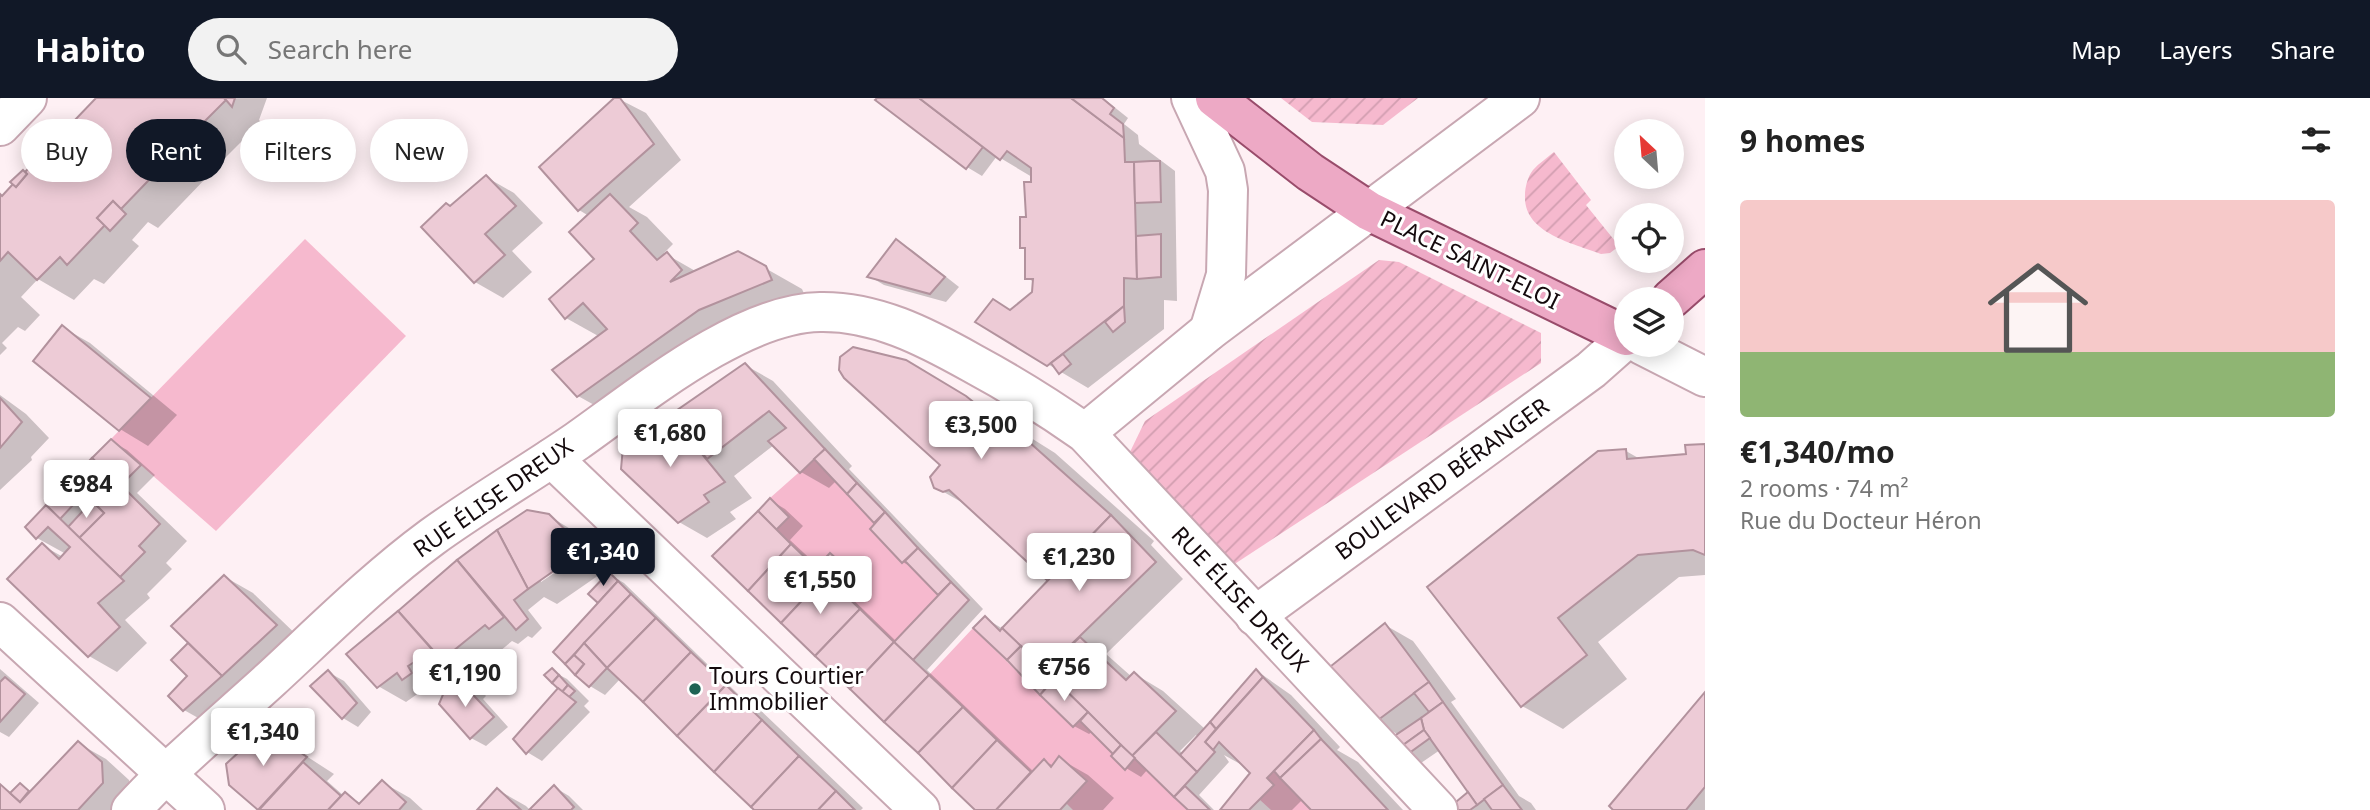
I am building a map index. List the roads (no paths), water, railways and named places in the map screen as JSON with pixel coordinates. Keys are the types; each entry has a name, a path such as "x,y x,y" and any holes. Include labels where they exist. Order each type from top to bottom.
{"main road":[{"path":"1215,98 1310,172 1369,211"},
{"name":"PLACE SAINT-ELOI","path":"1369,211 1614,332"},
{"path":"1684,288 1705,269"}],"street":[{"path":"0,126 27,98"},
{"path":"1191,98 1226,171 1226,275 1209,331"},
{"name":"PLACE SAINT-ELOI","path":"1369,211 1520,98"},
{"path":"1085,433 1209,331 1369,211"},
{"name":"RUE ÉLISE DREUX","path":"131,810 166,774 349,606 431,538 684,366 727,340 758,325 788,315 819,312 876,319 925,336 1033,397 1085,433 1438,810"},
{"name":"BOULEVARD BÉRANGER","path":"1255,616 1591,370 1614,349"},
{"path":"1666,357 1705,377"},
{"path":"552,458 920,810"},
{"path":"0,622 205,810"}],"place":[{"name":"Tours Courtier Immobilier","path":"695,689"}]}
